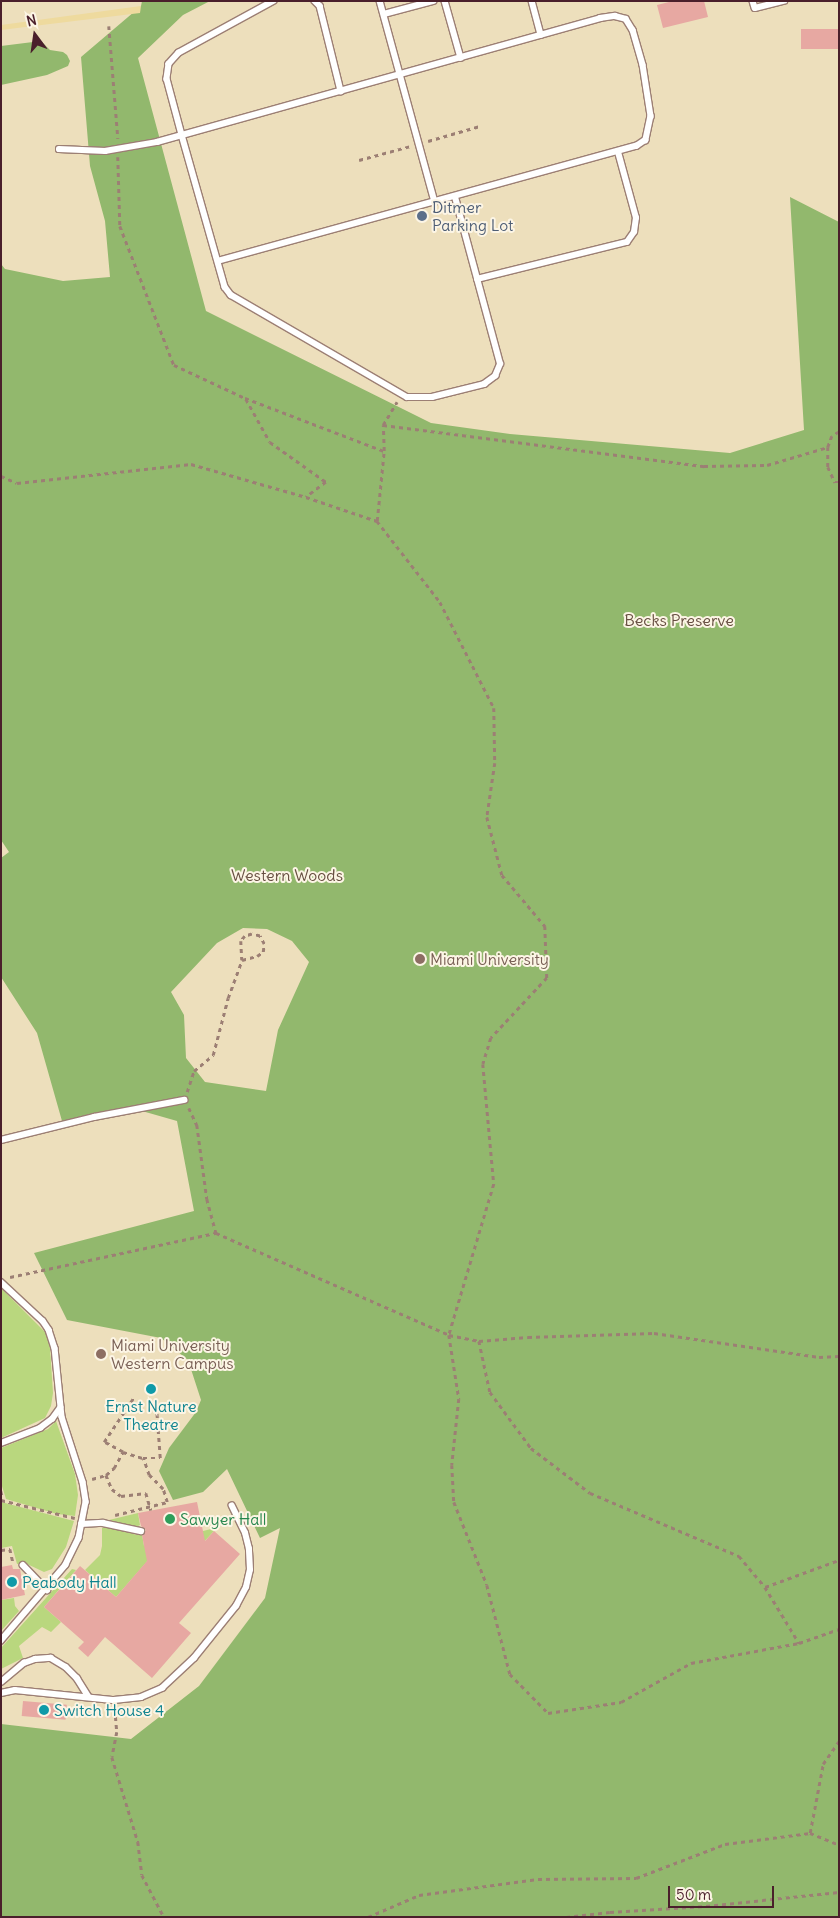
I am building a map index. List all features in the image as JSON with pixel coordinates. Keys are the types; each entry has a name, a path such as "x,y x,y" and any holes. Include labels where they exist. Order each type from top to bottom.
{"lane":[{"path":"274,1 179,53 169,64 168,80 182,135 225,287 232,295 407,397 432,397 484,384 494,376 500,364 455,197"},
{"path":"316,1 320,6 341,91"},
{"path":"380,1 435,202"},
{"path":"384,14 434,1"},
{"path":"445,1 461,58"},
{"path":"532,1 541,35"},
{"path":"753,1 755,8 784,1"},
{"path":"59,149 105,151 182,135 600,18 615,16 626,19 633,30 643,65 652,116 646,140 637,146 219,261"},
{"path":"477,279 627,242 634,232 636,218 618,152"},
{"path":"1,1140 94,1117 184,1100"},
{"path":"1,1280 43,1321 49,1330 55,1348 60,1408 83,1482 86,1502 79,1538 66,1565 47,1590 1,1641"},
{"path":"1,1443 40,1428 52,1419 60,1408"},
{"path":"1,1693 15,1690 114,1700 141,1697 162,1688 194,1658 236,1606 246,1587 250,1570 249,1549 246,1533 232,1506"},
{"path":"81,1524 103,1522 142,1531"},
{"path":"23,1565 47,1590"},
{"path":"1,1682 24,1663 35,1659 51,1658 66,1667 77,1678 89,1697"}],"path":[{"path":"109,26 118,149 120,226 174,365 245,398 384,451"},
{"path":"377,521 384,451 383,425 401,394"},
{"path":"245,398 270,442 326,482 306,497"},
{"path":"383,425 704,466 767,465 828,447"},
{"path":"839,432 832,436 828,447 828,467 835,482 839,482"},
{"path":"1,476 17,483 191,464 306,497 377,521 440,602 494,708 495,763 487,817 502,875 545,926 547,978 491,1038 483,1064 494,1184 449,1335 459,1398 452,1465 454,1502 487,1585 510,1674 548,1713 621,1702 691,1663 799,1642 839,1629"},
{"path":"216,1233 207,1199 197,1124 184,1100 194,1071 213,1055 228,998 242,960 241,941 245,936 252,934 260,936 264,944 263,952 257,956 242,960"},
{"path":"1,1280 216,1233 449,1335 479,1341 528,1337 654,1333 819,1357 839,1356"},
{"path":"479,1341 490,1392 531,1448 590,1493 739,1556 765,1587 799,1642"},
{"path":"134,1397 104,1442 123,1452 143,1458 160,1458 156,1403"},
{"path":"83,1482 106,1475 114,1468 123,1452"},
{"path":"143,1458 149,1474 163,1489 167,1502"},
{"path":"106,1475 112,1489 121,1496 146,1493 151,1510"},
{"path":"1,1491 3,1500"},
{"path":"1,1550 10,1549 14,1566 23,1565"},
{"path":"765,1587 839,1560"},
{"path":"114,1700 117,1732 112,1757 138,1842 142,1875 164,1917"},
{"path":"810,1833 823,1764 839,1741"},
{"path":"368,1917 419,1895 538,1879 636,1878 725,1844 810,1833 839,1845"},
{"path":"566,1917 610,1912 706,1906 839,1892"}],"green space":[{"name":"Western Woods","path":"142,1 210,1 183,15 138,58 206,311 431,423 510,434 730,453 804,430 790,197 839,222 839,1917 1,1917 1,1724 131,1739 199,1686 265,1598 280,1528 260,1538 227,1469 203,1492 173,1500 159,1471 169,1448 196,1412 201,1400 188,1360 161,1338 67,1320 34,1253 194,1211 177,1121 128,1107 62,1121 37,1033 1,977 1,858 9,852 1,840 1,264 5,269 63,281 110,277 105,221 90,166 81,57 141,6","holes":["243,928 267,929 292,941 309,962 278,1030 266,1091 205,1082 186,1058 184,1015 171,992 217,943"]},
{"path":"41,41 50,50 63,52 67,55 70,61 68,66 47,75 1,85 1,46"},
{"path":"1,1288 46,1333 50,1348 53,1393 51,1406 45,1418 1,1438"},
{"path":"56,1421 75,1474 78,1495 75,1516 57,1514 6,1499 1,1483 1,1448 48,1429"},
{"path":"1,1502 74,1521 66,1547 52,1569 44,1572 25,1563 17,1564 12,1546 1,1548"},
{"path":"138,1513 140,1525 136,1527 109,1520"},
{"path":"110,1527 137,1535 142,1534 144,1546 211,1529 214,1531 189,1558 157,1550 116,1597 85,1570 100,1555 102,1528"},
{"path":"72,1569 76,1570 44,1607 61,1622 51,1632 42,1627 19,1646 23,1658 1,1669 1,1648"},
{"path":"14,1598 15,1606 19,1611 1,1631 1,1600"}],"sand":[{"path":"141,6 140,13 1,30 1,25"}],"building":[{"path":"673,1 704,1 708,17 663,28 657,5"},
{"path":"801,29 839,29 839,49 801,49"},
{"path":"197,1502 205,1541 214,1531 240,1554 179,1623 191,1633 152,1678 105,1637 88,1657 78,1648 84,1642 44,1607 80,1566 116,1597 147,1561 142,1535 146,1530 141,1526 138,1513"},
{"name":"Peabody Hall","path":"12,1565 13,1569 20,1569 25,1595 1,1600 1,1567"},
{"name":"Switch House 4","path":"23,1701 67,1705 66,1720 22,1716"}],"place":[{"name":"Ditmer Parking Lot","path":"422,216"},
{"name":"Miami University","path":"420,959"},
{"name":"Miami University Western Campus","path":"101,1354"},
{"name":"Ernst Nature Theatre","path":"151,1389"},
{"name":"Sawyer Hall","path":"170,1519"},
{"name":"Peabody Hall","path":"12,1582"},
{"name":"Switch House 4","path":"44,1710"}],"park label":[{"name":"Becks Preserve","path":"679,620"}]}
